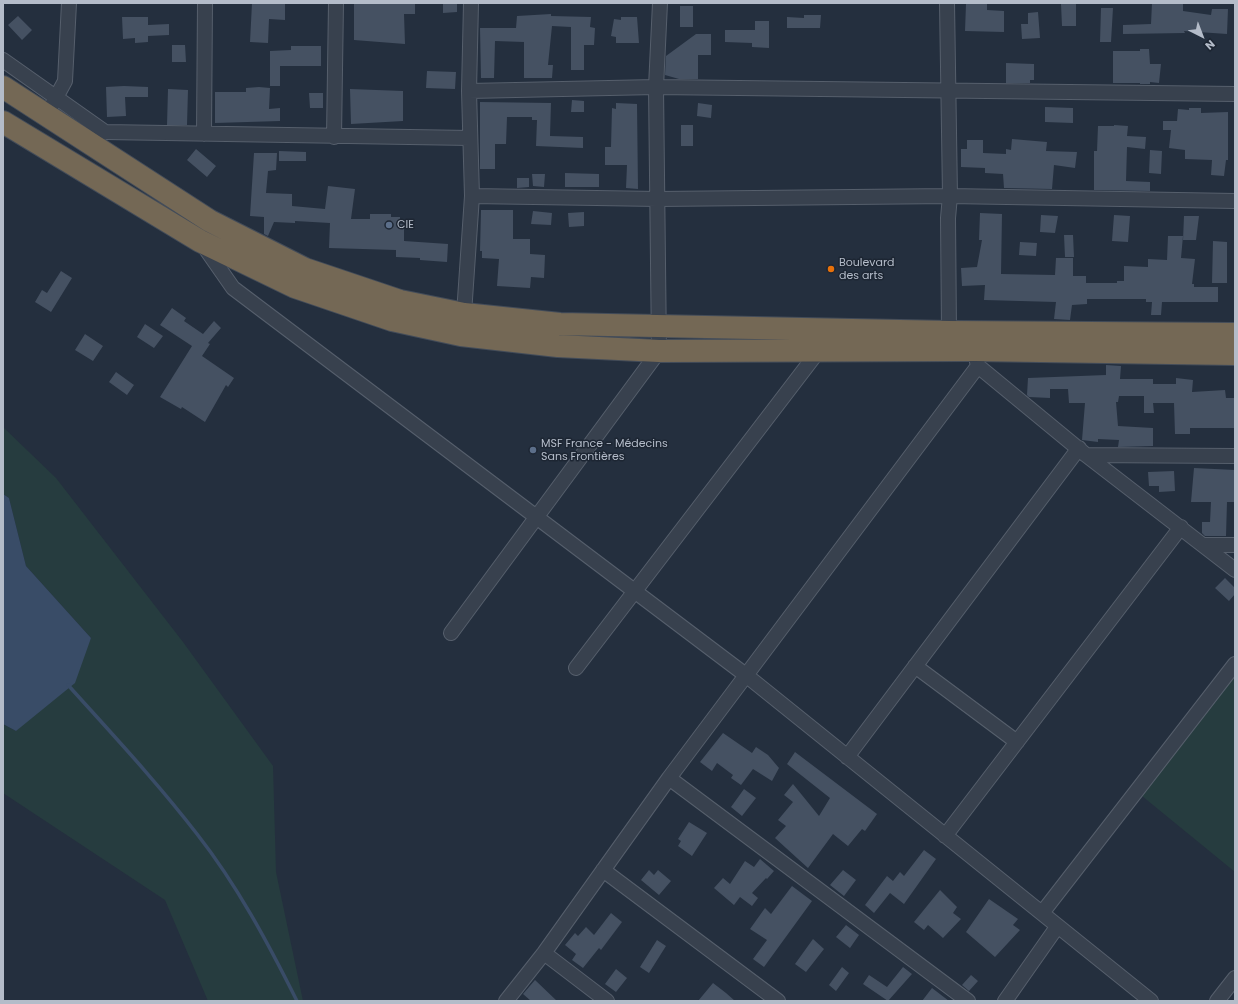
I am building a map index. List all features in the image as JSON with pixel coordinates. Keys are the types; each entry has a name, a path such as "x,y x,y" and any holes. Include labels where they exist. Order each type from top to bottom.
{"highway":[{"path":"3,87 51,106 210,221 305,269 400,301 464,314 560,324 948,332 975,349 1235,334"},
{"path":"3,122 200,241 294,288 392,320 461,335 558,346 659,351 975,349 1235,354"}],"street":[{"path":"51,106 65,82 69,3"},
{"path":"204,134 205,3"},
{"path":"334,137 336,3"},
{"path":"464,314 472,196 469,91 471,3"},
{"path":"451,633 659,351 660,326 656,87 660,3"},
{"path":"947,3 950,196 948,218 948,332"},
{"path":"3,60 51,106 105,132 334,137 470,138"},
{"path":"469,91 656,87 1235,94"},
{"path":"472,196 658,199 950,196 1235,201"},
{"path":"200,241 233,288 747,676 1151,1001"},
{"path":"576,668 820,349"},
{"path":"506,1001 544,953 669,778 747,676 975,349 1083,451 1235,570"},
{"path":"1083,451 1235,456"},
{"path":"847,757 915,666 1083,451"},
{"path":"945,836 1180,527"},
{"path":"1203,545 1235,545"},
{"path":"1042,913 1235,664"},
{"path":"915,666 1017,742"},
{"path":"669,778 968,1001"},
{"path":"603,870 778,1001"},
{"path":"1005,1001 1058,926"},
{"path":"544,953 607,1001"},
{"path":"1217,1001 1235,978"}],"green space":[{"path":"3,427 56,478 183,642 273,766 276,872 303,1001 208,1001 165,900 3,793 3,724 16,731 91,638 26,566 9,498 3,494"},
{"path":"1235,671 1235,872 1142,796"}],"water":[{"path":"3,494 9,498 26,566 91,638 75,683 16,731 3,724"}],"building":[{"path":"252,3 285,3 285,20 269,19 268,43 250,42"},
{"path":"354,3 415,3 415,14 404,14 405,44 354,40"},
{"path":"443,3 457,3 457,12 443,13"},
{"path":"1152,3 1183,3 1183,11 1211,15 1212,9 1228,9 1227,34 1184,31 1185,33 1123,34 1123,25 1151,24"},
{"path":"966,4 987,4 987,10 1004,11 1004,32 965,31"},
{"path":"1061,4 1076,4 1076,26 1062,26"},
{"path":"680,6 693,6 693,27 680,27"},
{"path":"1101,8 1113,8 1111,42 1100,42"},
{"path":"1038,12 1040,38 1022,39 1021,24 1028,24 1028,13"},
{"path":"551,14 551,16 591,17 590,27 595,28 594,45 584,45 584,70 571,70 571,27 552,26 548,65 553,65 552,78 524,78 524,42 495,41 494,78 481,78 480,28 516,28 517,16"},
{"path":"804,15 821,15 820,28 787,28 787,17 804,18"},
{"path":"18,16 32,30 22,40 8,25"},
{"path":"122,17 148,17 148,25 169,24 169,35 148,36 148,42 135,43 135,38 123,39"},
{"path":"621,17 637,17 639,43 616,43 616,37 611,36 614,19 621,20"},
{"path":"755,21 769,21 769,48 752,47 752,43 725,42 725,30 755,30"},
{"path":"696,34 711,34 711,55 698,55 698,79 679,79 665,75 666,56"},
{"path":"172,45 185,45 186,62 172,62"},
{"path":"291,46 321,46 321,66 280,66 280,86 270,86 270,51 291,50"},
{"path":"1140,49 1149,49 1150,64 1161,64 1159,83 1113,83 1113,51 1140,51"},
{"path":"1006,63 1034,64 1034,80 1030,80 1030,83 1006,83"},
{"path":"427,71 456,72 455,89 426,88"},
{"path":"106,87 148,87 148,97 125,97 126,116 107,117"},
{"path":"246,88 270,88 269,109 280,108 280,121 215,123 215,92 246,92"},
{"path":"168,89 188,90 187,125 167,125"},
{"path":"350,89 403,91 403,121 351,124"},
{"path":"309,93 323,93 323,108 310,108"},
{"path":"572,100 584,101 584,112 571,112"},
{"path":"480,102 551,103 550,136 583,137 583,148 536,146 537,120 532,120 532,117 507,117 506,144 495,144 495,169 480,169"},
{"path":"616,103 637,104 638,189 626,188 627,165 605,165 605,147 611,147 612,108 616,109"},
{"path":"698,103 712,105 711,118 697,116"},
{"path":"1045,107 1073,108 1073,123 1045,122"},
{"path":"1189,108 1201,108 1201,113 1228,112 1228,160 1226,160 1224,176 1211,175 1212,160 1185,159 1185,150 1169,148 1171,130 1163,130 1163,121 1177,121 1178,109 1189,110"},
{"path":"681,125 693,125 693,146 681,146"},
{"path":"1098,126 1128,126 1127,136 1146,137 1145,149 1127,147 1126,181 1150,182 1150,191 1094,190 1094,151 1097,151"},
{"path":"1012,139 1047,142 1046,151 1077,152 1075,168 1054,165 1052,189 1004,188 1003,174 985,173 985,168 961,167 961,149 967,149 967,140 983,140 983,153 1006,154 1006,149 1011,150"},
{"path":"196,149 216,166 207,177 187,160"},
{"path":"1150,150 1162,151 1161,174 1149,173"},
{"path":"279,151 306,152 306,161 279,161"},
{"path":"254,153 277,153 276,170 268,171 266,193 292,194 292,206 325,209 328,186 355,189 351,219 370,219 370,214 391,214 391,217 400,217 400,224 404,224 404,241 448,244 447,262 420,260 420,258 396,257 396,250 329,248 330,223 295,221 295,223 274,222 268,236 264,234 264,217 250,216"},
{"path":"565,173 599,174 599,187 565,187"},
{"path":"532,174 545,174 544,187 533,186"},
{"path":"517,178 529,178 529,187 517,188"},
{"path":"481,210 513,210 513,239 530,239 530,254 545,255 544,278 531,277 530,288 497,286 499,259 482,258 482,251 480,251"},
{"path":"533,211 552,213 551,225 531,224"},
{"path":"584,212 584,226 569,227 568,213"},
{"path":"980,213 1002,214 1001,274 1055,275 1056,258 1073,258 1073,276 1086,276 1086,283 1117,283 1117,281 1124,281 1124,266 1148,267 1148,259 1167,260 1168,236 1183,236 1181,258 1195,259 1192,284 1194,284 1194,287 1218,287 1218,302 1162,302 1161,315 1151,315 1152,302 1146,302 1146,299 1087,299 1087,304 1072,305 1070,320 1054,319 1056,302 984,300 985,285 962,286 961,268 977,267 982,240 979,240"},
{"path":"1041,215 1058,216 1055,233 1040,232"},
{"path":"1114,215 1130,216 1128,242 1112,241"},
{"path":"1184,216 1199,216 1196,240 1183,240"},
{"path":"1064,235 1073,235 1074,257 1065,257"},
{"path":"1213,241 1227,242 1227,283 1212,283"},
{"path":"1020,242 1037,243 1036,256 1019,255"},
{"path":"61,271 72,278 51,312 35,302 42,290 47,293"},
{"path":"172,308 186,318 184,321 203,334 214,321 221,328 208,343 210,344 202,356 234,378 228,387 226,385 205,422 182,407 181,409 160,397 192,346 160,325"},
{"path":"145,324 163,336 154,348 137,337"},
{"path":"85,334 103,346 93,361 75,350"},
{"path":"1106,365 1121,366 1120,379 1153,379 1153,384 1176,384 1176,378 1193,380 1192,392 1225,390 1226,398 1235,398 1235,428 1190,428 1190,434 1175,434 1174,403 1153,403 1154,413 1144,413 1144,396 1119,396 1118,402 1116,402 1118,426 1153,428 1153,446 1118,447 1119,440 1098,439 1098,442 1082,440 1085,403 1069,403 1068,389 1050,389 1050,398 1029,397 1027,395 1028,378 1106,375"},
{"path":"116,372 134,385 127,395 109,382"},
{"path":"1194,468 1235,470 1235,502 1227,502 1226,536 1205,536 1202,533 1202,522 1210,522 1211,502 1191,502"},
{"path":"1174,471 1175,491 1159,492 1159,486 1149,486 1148,472"},
{"path":"1225,578 1235,588 1235,594 1229,601 1215,588"},
{"path":"723,733 752,753 756,747 768,755 779,768 772,781 753,769 741,785 731,778 733,775 717,763 712,771 700,762"},
{"path":"795,752 877,814 865,831 862,829 848,846 833,834 808,868 775,838 786,826 778,820 793,802 784,795 793,784 819,816 830,798 787,764"},
{"path":"744,789 756,798 742,816 731,807"},
{"path":"689,822 707,833 692,856 678,846 681,841 678,839"},
{"path":"924,850 936,859 904,904 890,893 874,913 865,905 887,876 893,881 900,872 904,876"},
{"path":"760,859 774,871 752,893 758,898 752,906 740,897 734,905 714,888 723,878 730,884 745,861 754,867"},
{"path":"649,870 654,875 658,870 671,881 659,895 641,880"},
{"path":"843,870 856,880 844,896 830,885"},
{"path":"792,886 812,901 764,967 753,959 767,940 750,929 765,908 771,914"},
{"path":"940,890 957,907 953,913 961,919 943,938 928,925 924,930 914,922"},
{"path":"989,899 1018,919 1013,925 1020,930 995,957 966,932"},
{"path":"611,913 622,922 601,950 599,948 583,968 572,960 576,954 565,945 575,933 578,936 586,927 594,935"},
{"path":"846,925 859,935 850,948 836,937"},
{"path":"813,939 824,949 806,972 795,964"},
{"path":"657,940 666,946 649,973 640,967"},
{"path":"842,967 849,973 836,991 829,985"},
{"path":"903,967 912,974 888,1001 863,984 869,975 887,987"},
{"path":"616,969 627,978 616,992 605,984"},
{"path":"971,975 978,981 969,991 962,985"},
{"path":"535,980 557,1001 531,1001 523,994"},
{"path":"713,983 726,993 735,1001 698,1001"},
{"path":"932,988 949,1001 922,1001"}],"waterway":[{"path":"68,685 150,777 212,853 239,894 297,1001"}],"place":[{"name":"CIE","path":"389,225"},
{"name":"Boulevard des arts","path":"831,269"},
{"name":"MSF France - Médecins Sans Frontières","path":"533,450"}]}
